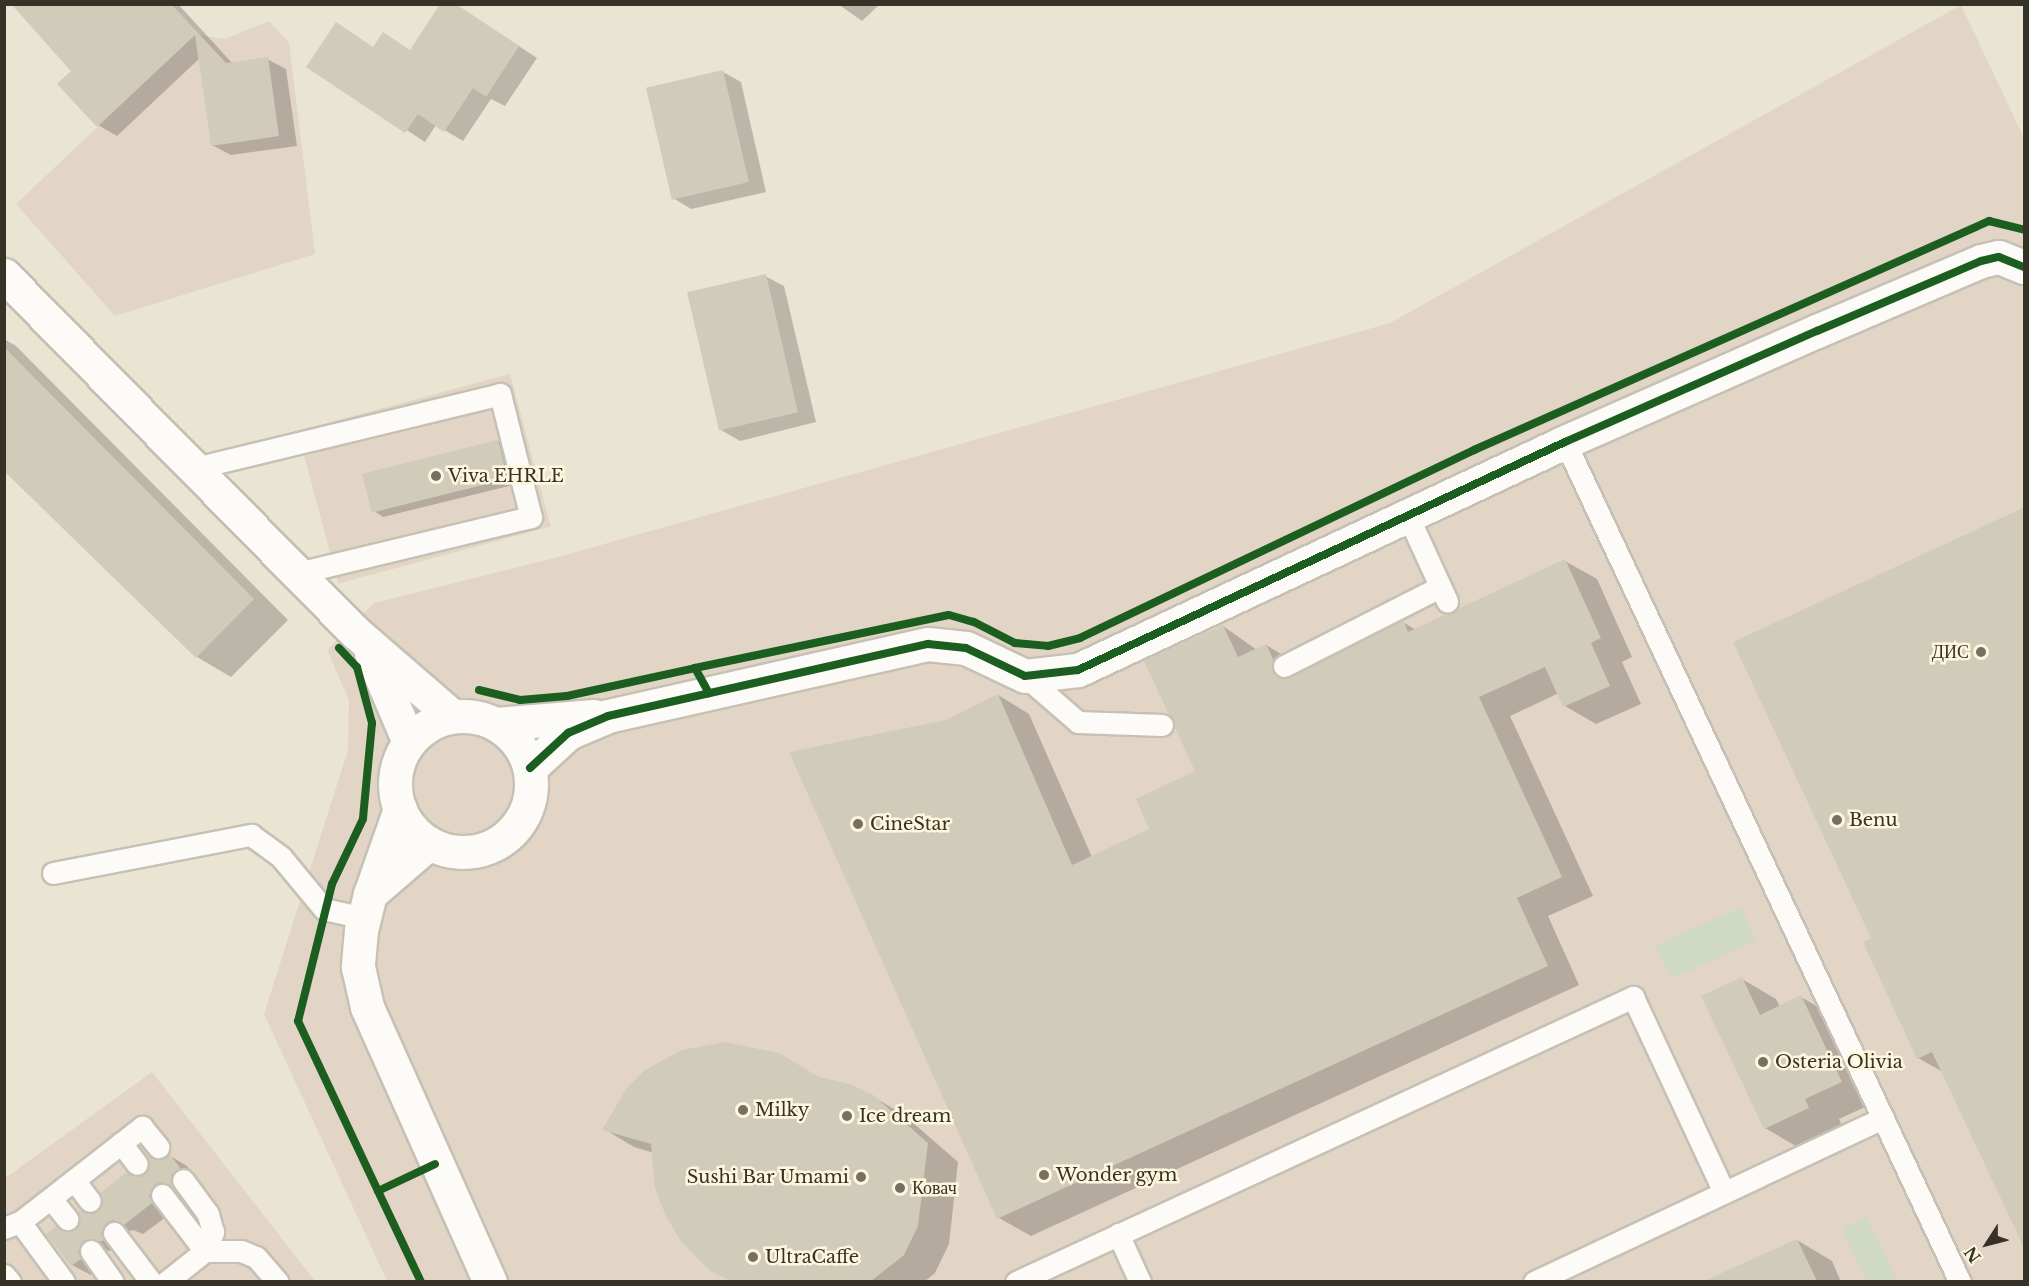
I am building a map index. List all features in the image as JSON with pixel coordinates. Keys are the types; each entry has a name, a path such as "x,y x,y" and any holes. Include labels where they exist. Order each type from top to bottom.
{"street":[{"path":"496,724 517,743 530,768 529,803 511,834 480,851 445,850 429,843 411,829 400,809 396,774 409,742 436,721 453,716 475,717 496,724 608,716 928,644 966,648 1025,676 1078,670 1565,442 1981,261 1999,257 2025,267"},
{"path":"4,275 366,643 453,716"},
{"path":"366,643 409,742"},
{"path":"530,768 568,733 608,716"},
{"path":"400,809 367,906 358,967 367,1007 490,1281"},
{"path":"367,906 429,843"}],"lane":[{"path":"195,468 500,394 531,517 298,573"},
{"path":"1565,442 1960,1281"},
{"path":"1284,666 1443,594 1408,516"},
{"path":"1025,676 1078,722 1162,725"},
{"path":"53,873 251,835 281,857 324,909 367,906"},
{"path":"1016,1281 1633,997 1724,1192"},
{"path":"1534,1281 1883,1118"},
{"path":"64,1281 12,1225 51,1199 142,1127 158,1148"},
{"path":"121,1143 137,1164"},
{"path":"74,1180 90,1201"},
{"path":"166,1281 205,1251 213,1233 208,1214 183,1180"},
{"path":"162,1195 205,1251"},
{"path":"51,1199 67,1219"},
{"path":"114,1233 151,1281"},
{"path":"1118,1234 1140,1281"},
{"path":"205,1251 224,1249 248,1254 279,1281"},
{"path":"91,1251 113,1281"},
{"path":"4,1275 10,1281"}],"shaded area":[{"path":"1961,5 2024,138 2024,1281 387,1281 264,1014 348,750 349,700 327,650 374,603 558,557 1390,323"},
{"path":"269,21 289,43 315,254 115,316 16,204 197,33 196,35 225,39"},
{"path":"510,374 551,527 338,584 297,431"},
{"path":"152,1072 315,1281 4,1281 4,1179"}],"green space":[{"path":"1741,907 1756,941 1670,979 1655,945"},
{"path":"1867,1216 1897,1281 1866,1281 1842,1228"}],"building":[{"path":"11,4 171,4 226,63 268,57 279,136 211,146 195,35 97,127 57,84 71,71"},
{"path":"440,4 456,4 519,46 486,97 473,88 444,132 418,114 405,133 306,67 336,22 373,47 383,32 410,50"},
{"path":"723,70 749,182 672,200 646,88"},
{"path":"766,274 798,412 719,431 687,292"},
{"path":"4,347 254,599 196,658 4,471"},
{"name":"Viva EHRLE","path":"498,440 508,479 372,513 362,474"},
{"path":"2025,507 2025,1250 1932,1052 1917,1059 1863,942 1871,938 1733,642"},
{"path":"1565,559 1601,638 1591,643 1610,686 1563,707 1545,667 1479,697 1562,877 1517,898 1548,966 997,1219 789,752 946,720 998,694 1072,865 1149,829 1136,799 1195,771 1144,661 1223,625 1238,657 1266,644 1273,659 1273,672 1278,677 1289,678 1403,620 1408,632"},
{"path":"1742,977 1760,1015 1801,995 1842,1082 1805,1099 1809,1108 1764,1129 1701,996"},
{"path":"725,1042 779,1053 819,1077 850,1084 873,1095 928,1143 918,1226 904,1255 871,1281 730,1281 709,1270 680,1240 665,1214 655,1188 651,1144 602,1130 626,1089 645,1070 682,1050"},
{"path":"169,1153 180,1168 171,1175 173,1187 161,1182 154,1185 149,1196 152,1203 124,1225 113,1220 106,1223 101,1234 104,1241 83,1241 78,1252 81,1259 71,1266 46,1234 57,1226 63,1231 74,1229 79,1223 77,1211 97,1211 102,1205 100,1193 127,1172 138,1177 145,1174 148,1155 159,1160"},
{"path":"1797,1239 1817,1281 1704,1281"}],"cycle path":[{"path":"695,668 949,615 974,622 1015,643 1048,646 1080,638 1474,450 1989,221 2024,230"},
{"path":"530,768 568,733 608,716 928,644 966,648 1025,676 1078,670 1565,442 1981,261 1999,257 2024,267"},
{"path":"339,648 357,667 372,723 363,819 332,884 298,1021 378,1191 435,1164"},
{"path":"479,690 520,700 567,696 695,668 709,693"},
{"path":"378,1191 421,1282"}],"place":[{"name":"Viva EHRLE","path":"436,476"},
{"name":"ДИС","path":"1981,652"},
{"name":"Benu","path":"1837,820"},
{"name":"CineStar","path":"858,824"},
{"name":"Osteria Olivia","path":"1763,1062"},
{"name":"Milky","path":"743,1110"},
{"name":"Ice dream","path":"847,1116"},
{"name":"Wonder gym","path":"1044,1175"},
{"name":"Sushi Bar Umami","path":"861,1177"},
{"name":"Ковач","path":"900,1188"},
{"name":"UltraCaffe","path":"753,1257"}]}
